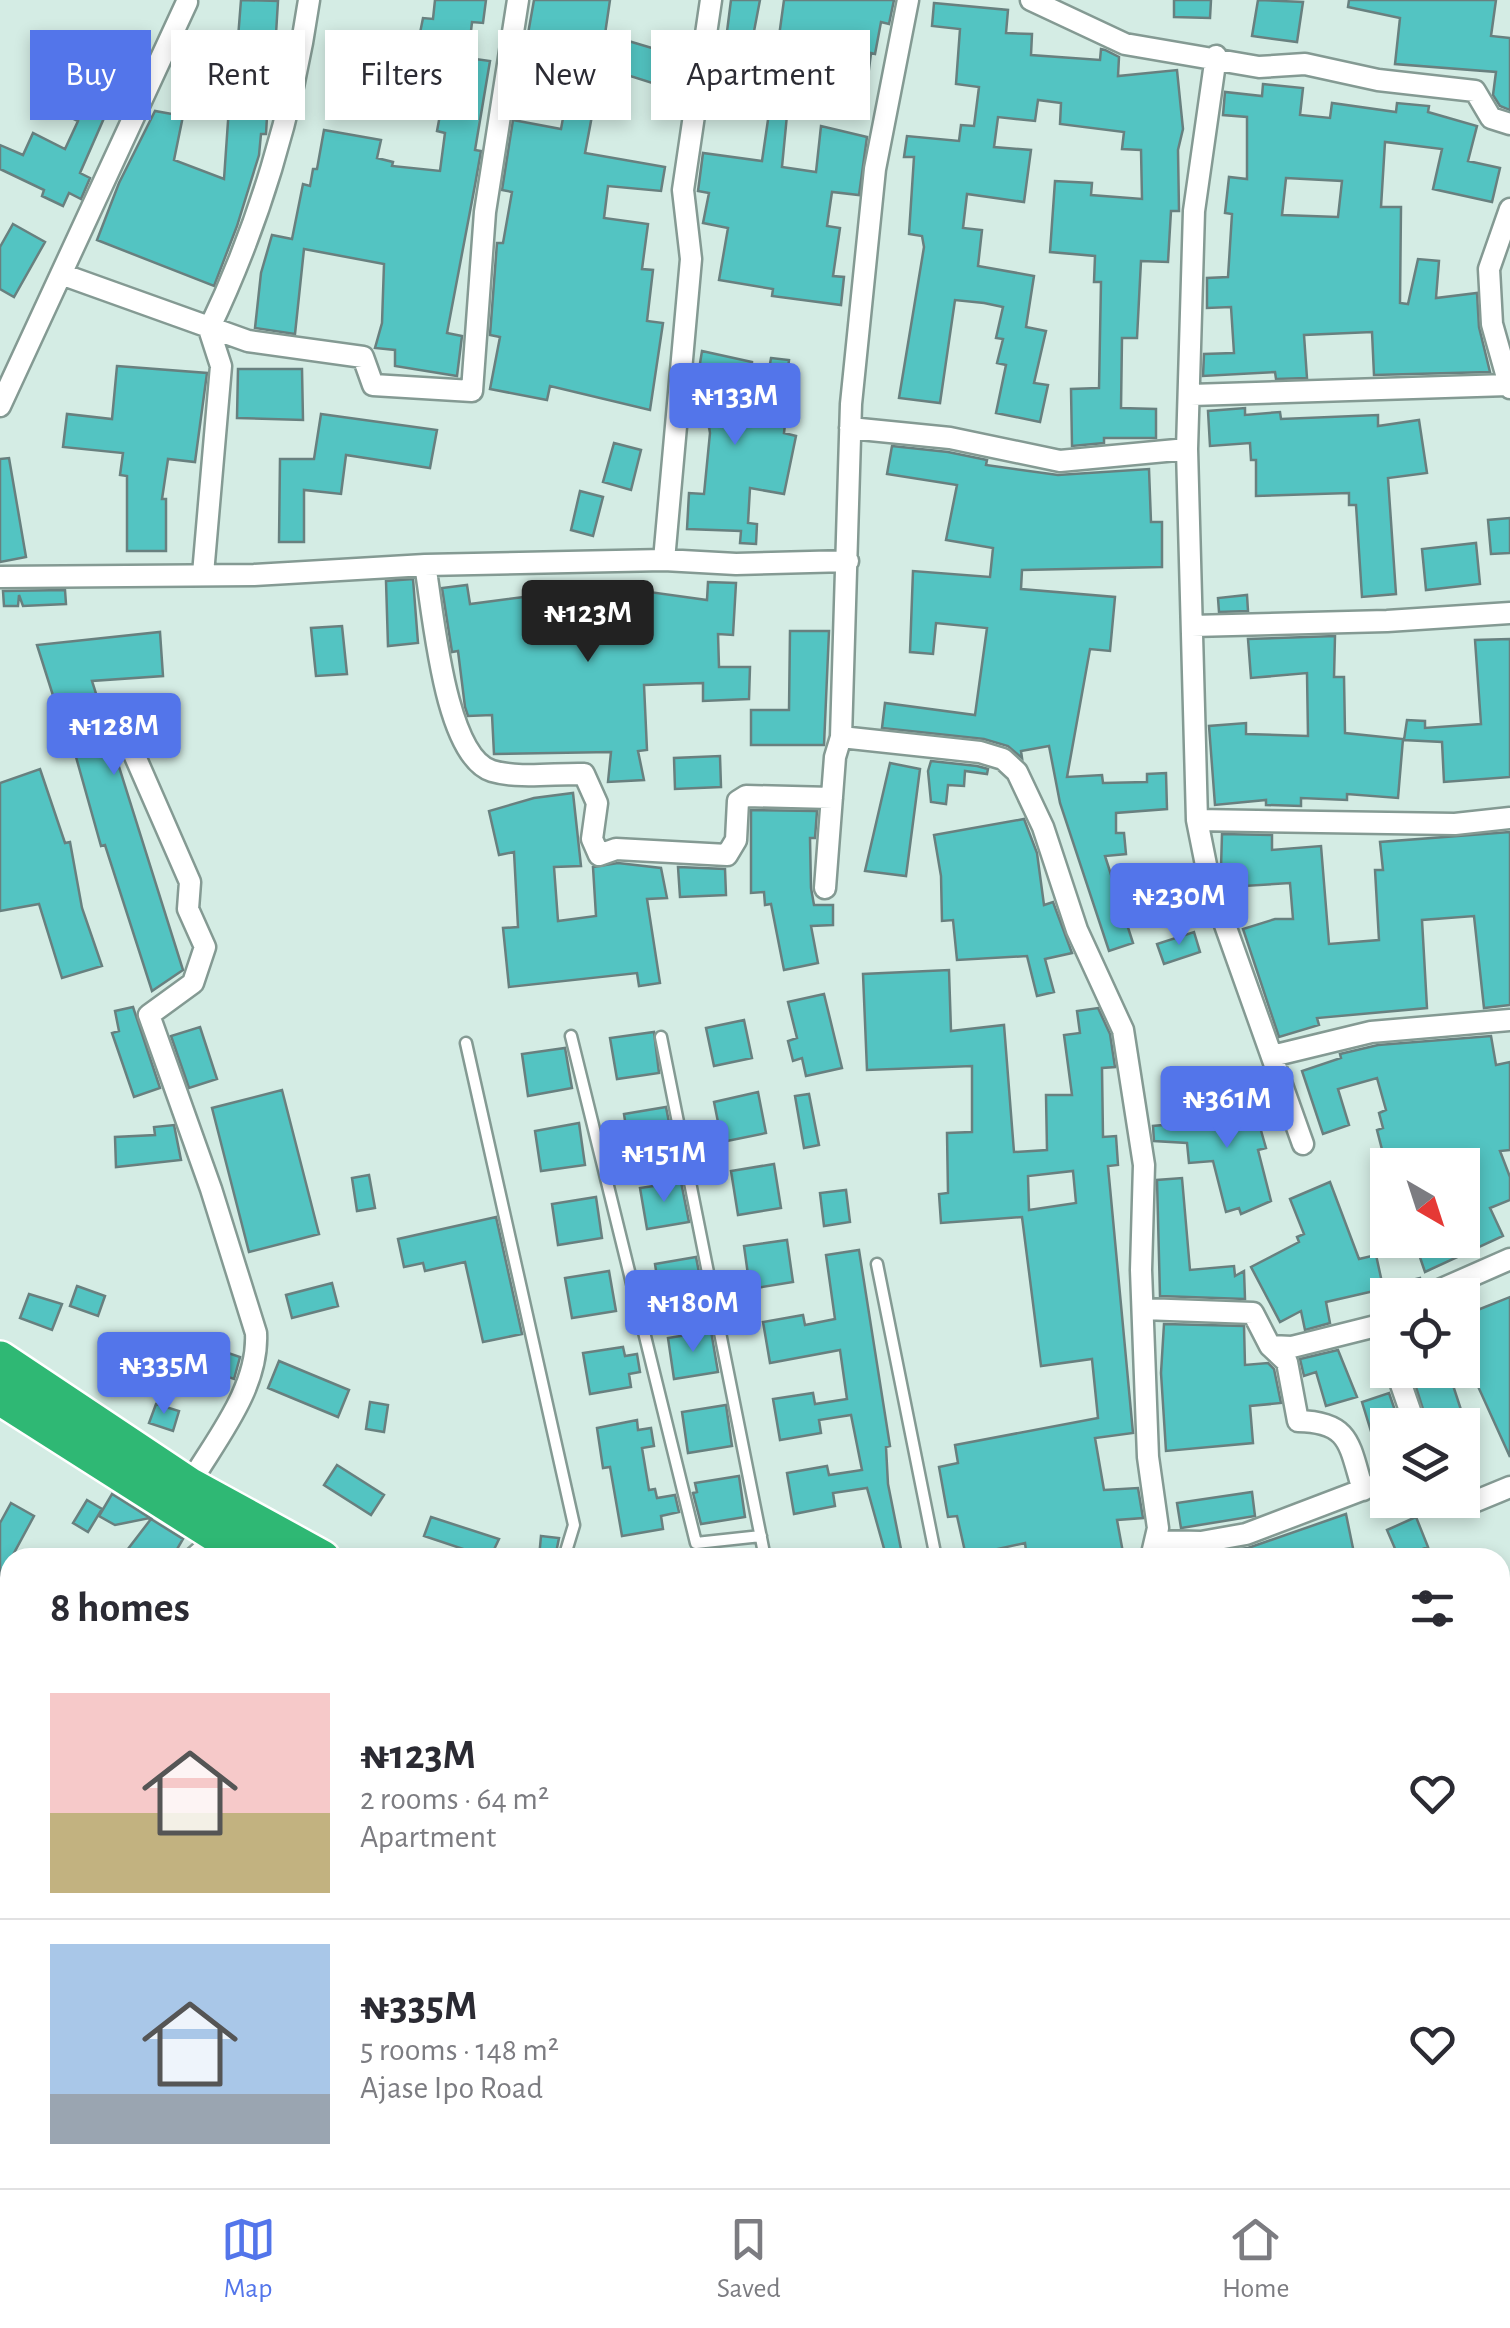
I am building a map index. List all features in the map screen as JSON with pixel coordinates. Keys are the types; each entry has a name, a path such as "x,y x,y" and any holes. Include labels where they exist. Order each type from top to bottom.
{"highway":[{"path":"0,1359 189,1485 216,1535"},
{"path":"0,1397 216,1535 276,1548"}],"street":[{"path":"202,574 221,366 209,329 234,276 275,151 296,74 309,0"},
{"path":"61,274 248,340 363,357 373,385 472,391 476,382 485,212 518,0"},
{"path":"664,560 691,259 683,190 711,0"},
{"path":"825,888 841,736 850,428 874,170 908,0"},
{"path":"1031,0 1125,44 1259,66 1305,64 1378,80 1475,91 1492,118 1510,124"},
{"path":"0,406 187,2"},
{"path":"1216,56 1194,211 1192,395 1186,449 1197,820 1208,880 1303,1144"},
{"path":"1192,395 1509,386 1492,324 1489,269 1510,209"},
{"path":"221,366 248,340"},
{"path":"850,428 950,438 1060,462 1186,449"},
{"path":"0,576 664,560 736,564 848,560"},
{"path":"425,565 449,706 470,753 480,765 494,772 584,774 597,804 592,839 599,855 616,848 727,855 736,840 738,801 746,796 832,798"},
{"path":"1192,626 1388,621 1510,612"},
{"path":"841,736 980,752 1003,758 1017,772 1043,827 1077,930 1124,1030 1144,1165 1143,1309 1153,1548"},
{"path":"127,738 190,882 188,909 205,948 193,982 149,1015 256,1332 256,1350 242,1397 189,1485"},
{"path":"1197,820 1454,824 1510,818"},
{"path":"1272,1056 1371,1032 1510,1020"},
{"path":"1467,1278 1510,1259"},
{"path":"1143,1309 1253,1312 1270,1346 1287,1362 1298,1421 1329,1422 1339,1428 1363,1490"},
{"path":"1270,1346 1292,1347 1370,1334"},
{"path":"1165,1548 1246,1534 1370,1487"},
{"path":"1480,1499 1510,1487"},
{"path":"0,2027 0,2052"}],"lane":[{"path":"571,1036 696,1544 761,1536"},
{"path":"661,1037 763,1548"},
{"path":"466,1042 574,1525 567,1548"},
{"path":"877,1264 934,1548"}],"building":[{"path":"241,0 278,1 276,30 239,30"},
{"path":"435,0 486,0 483,23 472,22 471,30 421,30 423,18 433,19"},
{"path":"534,0 610,0 606,30 529,30"},
{"path":"731,0 760,0 754,30 727,30"},
{"path":"784,0 894,0 889,24 881,22 870,61 870,30 780,30"},
{"path":"1174,0 1211,0 1210,18 1174,17"},
{"path":"1258,0 1303,2 1297,42 1252,36"},
{"path":"1349,0 1496,0 1491,36 1510,38 1510,110 1500,106 1493,95 1496,72 1395,64 1400,18 1348,7"},
{"path":"934,3 1008,10 1006,33 1032,34 1031,55 1100,60 1101,49 1119,57 1118,76 1177,70 1183,129 1178,150 1179,211 1171,211 1168,262 1141,261 1137,338 1122,338 1121,408 1156,409 1156,438 1104,438 1104,443 1072,446 1071,389 1099,388 1101,282 1094,282 1095,256 1050,252 1055,181 1092,183 1091,195 1142,199 1141,150 1122,149 1124,132 1060,124 1061,103 1038,100 1035,121 998,117 994,147 1031,150 1024,202 967,194 963,228 982,230 978,266 1034,276 1026,327 1046,331 1034,383 1048,385 1040,422 996,413 1006,365 997,363 1003,339 996,338 1003,307 984,303 955,300 940,403 899,398 924,247 922,236 909,234 914,157 904,157 907,136 959,141 961,125 974,126 979,87 956,84 960,29 932,26"},
{"path":"631,42 651,48 651,83 631,76"},
{"path":"478,59 490,61 475,150 481,151 447,333 462,336 457,376 395,366 395,350 375,348 382,323 384,264 304,249 295,334 255,328 261,273 272,235 292,239 303,184 310,186 313,169 317,169 324,130 381,140 377,158 393,162 392,166 440,171 445,133 437,131 439,120 478,120"},
{"path":"1263,84 1303,88 1300,115 1330,118 1332,103 1396,112 1397,103 1429,106 1428,112 1477,126 1468,161 1500,168 1492,202 1433,189 1442,149 1385,142 1381,207 1401,207 1400,303 1408,304 1418,259 1439,261 1436,298 1477,293 1479,327 1490,372 1374,375 1372,332 1304,335 1307,378 1276,379 1275,372 1203,376 1204,354 1234,353 1231,307 1207,308 1207,278 1228,277 1232,214 1225,213 1229,177 1247,179 1247,117 1223,115 1225,92 1262,96","holes":["1286,178 1342,181 1338,217 1282,215"]},
{"path":"155,111 171,114 171,120 182,120 174,160 224,179 228,120 267,120 237,226 214,286 97,240 119,183"},
{"path":"103,120 80,173 90,178 81,199 69,193 63,206 42,196 44,190 0,169 0,145 23,155 33,133 65,149 78,121"},
{"path":"513,120 561,129 563,120 591,120 585,153 665,167 661,191 608,186 604,218 648,224 642,269 653,270 647,321 663,323 650,410 550,386 547,400 490,389 500,337 490,335 497,243 503,243 512,192 502,190"},
{"path":"768,120 787,120 782,167 816,172 821,126 867,137 859,195 832,192 827,226 840,228 833,276 844,277 841,305 772,296 773,289 719,280 728,228 703,223 709,193 698,191 703,153 762,161"},
{"path":"13,224 45,242 14,297 0,289 0,247"},
{"path":"702,351 752,362 750,410 786,416 784,433 796,436 784,494 750,488 748,523 757,524 756,544 740,543 741,531 687,529 689,493 704,494 710,433 709,427 690,425"},
{"path":"771,358 789,360 787,377 768,375"},
{"path":"117,366 207,373 195,462 168,459 162,499 166,499 166,551 127,551 127,476 120,475 123,453 63,447 67,414 112,419"},
{"path":"238,369 302,369 303,420 237,418"},
{"path":"1245,408 1245,415 1280,412 1281,419 1378,415 1378,426 1419,420 1427,473 1388,478 1396,594 1362,597 1356,505 1349,505 1349,493 1256,496 1256,460 1251,460 1250,443 1210,446 1208,411"},
{"path":"321,414 437,430 430,468 346,455 341,494 304,490 304,542 279,542 280,459 314,459"},
{"path":"614,443 641,450 631,490 603,482"},
{"path":"892,446 948,452 987,460 986,465 1058,475 1149,469 1151,522 1162,522 1162,567 1022,570 1021,589 1115,597 1110,651 1090,649 1067,777 1102,775 1103,783 1147,782 1147,774 1166,773 1167,809 1116,813 1116,833 1124,833 1126,854 1105,856 1133,943 1109,951 1060,803 1049,746 1021,751 1022,758 1008,746 984,739 882,728 885,703 975,715 987,628 936,623 933,654 910,652 913,571 990,577 993,548 946,540 957,485 887,474"},
{"path":"9,458 26,557 0,562 0,459"},
{"path":"580,491 603,497 593,536 571,530"},
{"path":"1510,518 1510,553 1491,554 1488,520"},
{"path":"1476,543 1480,584 1426,590 1422,549"},
{"path":"413,579 418,643 388,646 386,581"},
{"path":"612,582 649,585 649,592 707,600 708,582 736,583 733,635 718,634 719,667 750,667 749,699 703,701 703,683 644,685 647,750 638,751 644,780 608,782 611,752 494,754 492,715 468,716 465,707 458,651 452,652 442,588 467,585 470,604 563,592 611,596"},
{"path":"65,590 66,604 23,606 19,595 18,606 4,606 3,591"},
{"path":"1247,595 1248,611 1219,612 1218,598"},
{"path":"342,626 347,674 316,676 311,628"},
{"path":"790,631 829,631 824,745 751,745 751,710 789,710"},
{"path":"160,632 163,676 92,681 183,970 152,991 105,845 101,846 76,757 101,748 69,746 37,645"},
{"path":"1335,636 1334,677 1344,677 1345,733 1403,739 1398,798 1347,794 1347,800 1301,798 1301,806 1266,805 1266,800 1215,805 1209,726 1246,723 1246,734 1308,736 1307,673 1251,678 1248,639"},
{"path":"1510,639 1510,777 1444,782 1442,742 1404,740 1407,720 1425,721 1425,728 1481,724 1475,640"},
{"path":"720,756 721,787 675,789 674,758"},
{"path":"931,761 988,769 987,774 965,771 964,786 948,785 946,804 931,802"},
{"path":"890,763 920,769 906,876 865,871"},
{"path":"40,769 65,843 70,842 82,908 102,966 62,978 39,904 0,911 0,783"},
{"path":"573,793 581,866 554,867 558,921 596,916 593,867 618,863 661,868 667,898 647,899 660,983 639,986 637,973 509,987 503,928 518,927 514,852 499,855 489,811 534,798"},
{"path":"751,810 817,811 815,838 810,838 811,888 814,905 833,905 833,925 811,926 818,963 784,970 771,904 765,905 764,892 751,893"},
{"path":"1024,819 1037,853 1044,905 1053,902 1072,953 1045,959 1054,992 1037,996 1027,956 957,960 953,920 942,921 941,876 934,835"},
{"path":"1510,832 1510,1005 1484,1008 1474,916 1422,920 1427,1008 1317,1018 1319,1025 1279,1037 1243,929 1275,919 1293,919 1290,883 1228,887 1227,868 1221,868 1222,834 1272,835 1272,850 1321,846 1329,944 1379,940 1375,870 1383,870 1380,842"},
{"path":"678,867 725,869 726,895 680,897"},
{"path":"1194,932 1200,952 1164,964 1157,944"},
{"path":"949,970 951,1031 1004,1025 1014,1152 1047,1150 1046,1095 1072,1095 1064,1035 1080,1033 1077,1011 1098,1008 1110,1034 1115,1067 1102,1068 1103,1137 1116,1136 1118,1165 1108,1166 1133,1433 1095,1438 1104,1490 1138,1488 1143,1518 1117,1520 1122,1548 1026,1548 1025,1543 1002,1548 964,1548 957,1516 948,1517 939,1467 958,1463 955,1445 1098,1418 1092,1359 1041,1366 1022,1217 941,1223 939,1194 948,1193 947,1133 972,1132 972,1066 867,1070 863,974","holes":["1073,1171 1076,1203 1029,1210 1028,1176"]},
{"path":"824,994 842,1068 806,1076 802,1058 793,1061 788,1041 797,1038 788,1002"},
{"path":"133,1007 160,1088 134,1097 112,1033 119,1031 115,1011"},
{"path":"744,1020 752,1058 714,1066 706,1028"},
{"path":"200,1027 217,1079 189,1088 171,1036"},
{"path":"654,1032 659,1073 617,1079 610,1038"},
{"path":"1491,1036 1496,1065 1510,1062 1510,1150 1500,1151 1510,1177 1510,1200 1490,1208 1503,1236 1480,1247 1480,1148 1382,1148 1377,1130 1383,1128 1379,1113 1386,1110 1377,1078 1338,1089 1349,1125 1323,1134 1302,1071 1341,1058 1340,1054 1378,1045"},
{"path":"565,1048 572,1088 528,1096 522,1054"},
{"path":"282,1090 319,1234 249,1252 212,1108"},
{"path":"758,1092 766,1133 722,1142 714,1102"},
{"path":"1250,1092 1266,1148 1258,1150 1271,1201 1241,1214 1239,1208 1226,1212 1213,1161 1189,1163 1187,1143 1154,1141 1153,1126 1219,1120 1214,1103"},
{"path":"809,1094 819,1145 804,1148 795,1096"},
{"path":"666,1107 674,1148 630,1155 624,1114"},
{"path":"579,1123 585,1165 541,1171 535,1131"},
{"path":"174,1125 181,1160 116,1167 115,1137 155,1135 154,1127"},
{"path":"774,1164 781,1208 738,1215 731,1171"},
{"path":"369,1175 375,1208 357,1211 352,1178"},
{"path":"1182,1178 1190,1270 1234,1266 1235,1276 1244,1271 1245,1299 1160,1296 1157,1180"},
{"path":"681,1182 689,1222 647,1229 640,1188"},
{"path":"1330,1182 1359,1259 1377,1258 1381,1278 1370,1278 1370,1292 1326,1302 1330,1323 1305,1330 1301,1311 1280,1322 1251,1267 1299,1242 1297,1237 1304,1234 1290,1199"},
{"path":"846,1190 850,1222 824,1226 820,1193"},
{"path":"596,1197 602,1238 558,1245 552,1204"},
{"path":"496,1217 522,1334 483,1342 465,1262 425,1271 423,1263 404,1267 398,1239"},
{"path":"787,1240 793,1282 750,1289 744,1246"},
{"path":"859,1250 890,1446 886,1447 888,1484 901,1548 884,1548 867,1488 833,1493 835,1506 794,1514 787,1473 827,1466 829,1475 862,1470 851,1415 819,1420 821,1433 780,1440 773,1399 813,1393 815,1404 847,1399 840,1350 770,1363 763,1322 803,1315 805,1325 835,1319 826,1255"},
{"path":"696,1257 704,1298 661,1304 655,1264"},
{"path":"1420,1258 1455,1258 1425,1272"},
{"path":"609,1271 616,1311 572,1318 565,1278"},
{"path":"332,1283 338,1306 292,1318 286,1295"},
{"path":"77,1286 105,1296 98,1316 70,1306"},
{"path":"29,1294 62,1304 52,1330 20,1318"},
{"path":"1510,1297 1510,1457 1479,1388 1480,1309"},
{"path":"1164,1324 1244,1326 1245,1365 1268,1363 1274,1369 1281,1403 1250,1406 1253,1443 1166,1451 1161,1373"},
{"path":"711,1331 718,1372 674,1379 668,1338"},
{"path":"202,1344 240,1357 234,1379 195,1366"},
{"path":"623,1347 625,1356 637,1354 640,1372 629,1374 631,1387 590,1394 583,1353"},
{"path":"1338,1350 1357,1397 1326,1406 1316,1372 1304,1376 1300,1359"},
{"path":"279,1361 349,1390 338,1417 268,1388"},
{"path":"1416,1388 1454,1388 1460,1408 1423,1408"},
{"path":"1389,1393 1394,1408 1370,1408 1370,1428 1362,1402"},
{"path":"370,1402 388,1405 384,1432 366,1429"},
{"path":"156,1404 179,1411 173,1431 149,1423"},
{"path":"726,1405 732,1446 688,1453 682,1412"},
{"path":"637,1420 638,1430 651,1428 654,1446 642,1448 649,1490 655,1489 657,1498 675,1495 679,1512 661,1516 663,1529 622,1536 610,1467 603,1468 597,1428"},
{"path":"337,1465 384,1495 371,1515 324,1485"},
{"path":"739,1476 745,1517 701,1524 693,1493 697,1492 695,1483"},
{"path":"1252,1492 1255,1516 1181,1528 1177,1503"},
{"path":"112,1494 150,1518 115,1525 99,1516"},
{"path":"87,1500 102,1509 88,1532 73,1523"},
{"path":"11,1503 34,1516 17,1548 0,1548 0,1523"},
{"path":"1346,1514 1353,1548 1248,1548"},
{"path":"431,1517 499,1539 495,1548 460,1548 424,1536"},
{"path":"1416,1518 1428,1547 1395,1548 1387,1530"},
{"path":"151,1519 183,1539 178,1548 129,1548"},
{"path":"541,1536 559,1538 557,1548 540,1548"}]}
